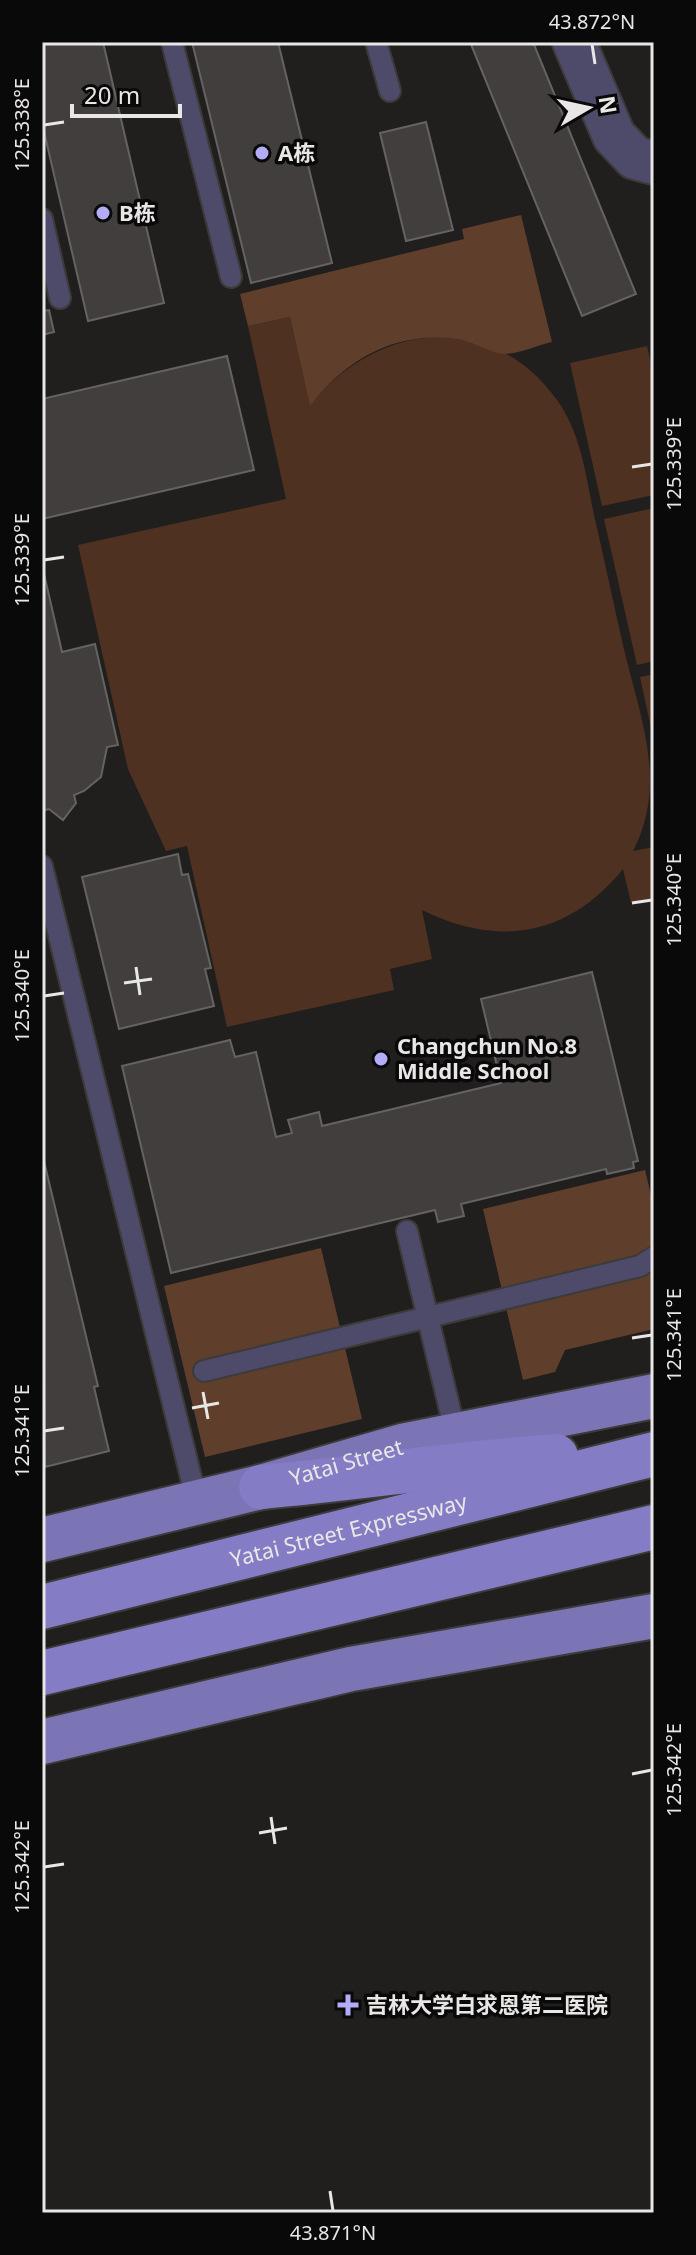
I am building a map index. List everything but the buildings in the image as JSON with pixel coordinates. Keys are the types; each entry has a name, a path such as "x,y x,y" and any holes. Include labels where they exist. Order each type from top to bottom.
{"highway":[{"path":"261,1487 370,1477 463,1462 578,1454 650,1455"},
{"name":"Yatai Street Expressway","path":"42,1607 650,1455"},
{"path":"42,1673 654,1527"}],"main road":[{"name":"Yatai Street","path":"42,1540 261,1487 406,1445 654,1396"},
{"path":"42,1742 351,1669 654,1616"}],"street":[{"path":"574,42 614,136 635,158 654,163"}],"lane":[{"path":"172,42 231,277"},
{"path":"376,42 390,91"},
{"path":"42,219 60,298"},
{"path":"42,866 197,1502"},
{"path":"407,1231 456,1435"},
{"path":"204,1371 640,1266 654,1257"}],"shaded area":[{"path":"521,215 552,342 504,354 458,339 414,339 394,344 340,374 310,406 290,317 248,326 240,294 464,239 462,229"},
{"path":"290,317 310,405 337,377 367,357 400,343 434,337 467,340 500,350 530,370 557,400 572,426 582,455 644,730 649,764 649,800 633,851 654,847 654,898 631,903 623,869 602,892 580,909 531,929 478,929 422,910 432,959 390,969 394,990 227,1027 187,846 166,851 128,769 78,545 286,499 248,326"},
{"path":"647,346 654,376 654,495 602,506 570,363"},
{"path":"654,508 654,661 637,665 604,519"},
{"path":"654,674 654,742 640,677"},
{"path":"645,1170 654,1208 654,1329 565,1350 555,1372 523,1380 483,1209"},
{"path":"321,1248 362,1419 205,1457 164,1286"}],"place":[{"name":"A栋","path":"262,153"},
{"name":"B栋","path":"103,213"},
{"name":"Changchun No.8 Middle School","path":"381,1059"},
{"name":"吉林大学白求恩第二医院","path":"348,2005"}]}
